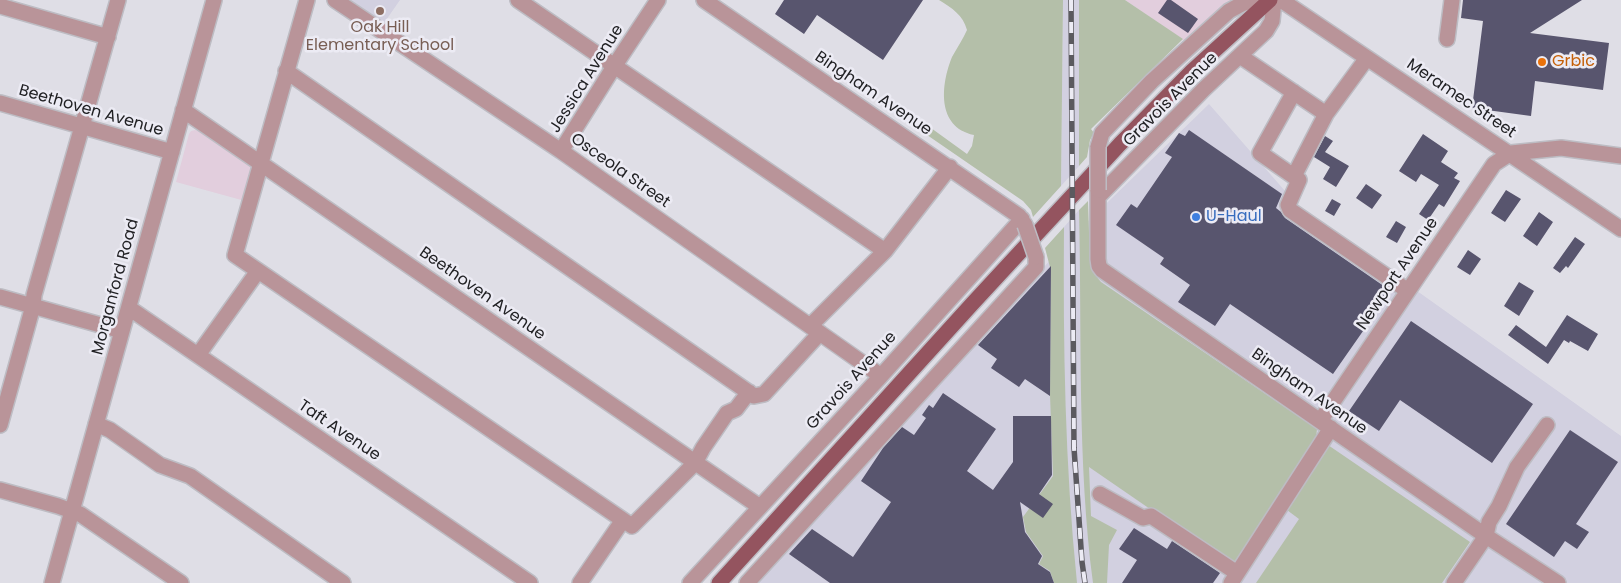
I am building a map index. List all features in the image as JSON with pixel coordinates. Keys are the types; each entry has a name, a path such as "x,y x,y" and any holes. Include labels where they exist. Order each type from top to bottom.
{"main road":[{"name":"Gravois Avenue","path":"719,583 1120,144 1192,71 1270,0"}],"street":[{"path":"0,425 4,395 33,306 34,295 118,0"},
{"name":"Morganford Road","path":"52,583 214,0"},
{"path":"307,0 235,255 632,526 695,463 727,413 736,409 749,392"},
{"name":"Osceola Street","path":"335,0 561,151 881,376"},
{"path":"518,0 884,251"},
{"name":"Jessica Avenue","path":"561,151 658,0"},
{"name":"Bingham Avenue","path":"704,0 950,167 1023,222"},
{"name":"Gravois Avenue","path":"1098,194 1098,147 1102,133 1152,81 1229,12 1242,4 1254,0"},
{"name":"Gravois Avenue","path":"1098,194 1204,89 1266,31 1272,21 1274,0"},
{"name":"Meramec Street","path":"1281,0 1621,229"},
{"path":"1447,39 1452,0"},
{"path":"0,6 108,37"},
{"path":"1240,56 1326,114"},
{"path":"1294,176 1326,114 1367,58"},
{"path":"286,71 754,396 764,394 815,330 884,251 950,167"},
{"path":"1294,92 1260,153 1299,180 1289,201 1290,210 1408,291"},
{"name":"Beethoven Avenue","path":"0,103 172,152"},
{"name":"Beethoven Avenue","path":"183,110 760,507"},
{"path":"1511,154 1561,148 1621,156"},
{"name":"Newport Avenue","path":"1234,578 1325,424 1408,291 1494,164 1511,154"},
{"name":"Bingham Avenue","path":"1098,194 1098,260 1102,270 1486,536 1558,583"},
{"path":"747,583 1036,267 1036,257 1023,222"},
{"name":"Gravois Avenue","path":"690,583 1023,222"},
{"path":"198,355 258,271"},
{"path":"0,297 122,331"},
{"name":"Taft Avenue","path":"129,308 530,583"},
{"path":"96,424 110,430 160,465 190,476 343,583"},
{"path":"1454,583 1486,536 1489,522 1499,506 1517,467 1547,425"},
{"path":"0,490 72,511 87,518 181,583"},
{"path":"1100,494 1143,518 1151,516 1234,578"},
{"path":"580,583 623,520"}],"shaded area":[{"name":"Oak Hill Elementary School","path":"351,0 400,0 384,23"},
{"path":"1063,0 1079,0 1079,166 1061,186"},
{"path":"1125,0 1233,0 1185,41"},
{"path":"1209,104 1299,207 1621,436 1621,583 756,583 1064,245 1064,227 1079,210 1080,229"},
{"path":"195,130 204,133 254,169 245,201 176,182 189,134"}],"green space":[{"path":"939,0 1063,0 1061,186 1033,217 1031,210 1023,201 898,115 898,111 903,111 913,115 967,154 972,146 974,135 962,130 953,123 947,114 944,91 945,79 952,57 967,30 960,16"},
{"path":"1079,0 1125,0 1183,39 1091,129 1094,133 1090,140 1087,157 1079,166"},
{"path":"1088,201 1090,263 1095,275 1101,282 1317,429 1316,438 1236,563 1230,564 1089,467 1091,516 1117,530 1109,545 1107,583 1093,583 1084,490 1081,397 1079,210"},
{"path":"1064,227 1066,405 1077,583 1054,583 1050,571 1039,564 1043,556 1026,532 1023,517 1053,476 1050,395 1051,271 1045,248"},
{"path":"1328,445 1470,542 1442,583 1256,583 1299,519 1287,510"}],"building":[{"path":"784,0 923,0 883,60 817,15 804,34 775,14"},
{"path":"1167,0 1171,0 1198,19 1188,33 1158,13"},
{"name":"Grbic","path":"1463,0 1582,0 1530,33 1609,43 1603,90 1535,81 1531,116 1472,108 1483,21 1461,18"},
{"path":"1189,130 1282,194 1276,208 1285,218 1391,291 1333,374 1230,304 1215,326 1178,302 1190,285 1160,264 1164,258 1116,225 1131,204 1137,208 1172,157 1165,153 1179,133 1185,136"},
{"path":"1423,134 1448,151 1441,162 1458,173 1454,178 1460,181 1444,207 1439,204 1428,220 1419,214 1439,185 1421,174 1416,182 1399,171"},
{"path":"1325,136 1333,141 1325,152 1349,166 1336,187 1323,179 1330,167 1314,157"},
{"path":"1366,184 1382,195 1372,209 1356,198"},
{"path":"1506,190 1521,199 1505,222 1491,213"},
{"path":"1332,199 1341,204 1334,216 1325,211"},
{"path":"1539,212 1553,222 1537,246 1523,236"},
{"path":"1396,221 1406,227 1397,243 1386,237"},
{"path":"1575,237 1585,244 1568,268 1566,266 1560,273 1553,268"},
{"path":"1468,250 1481,259 1470,275 1457,267"},
{"path":"1051,266 1050,396 1025,379 1019,387 991,368 997,359 978,345"},
{"path":"1519,282 1534,291 1519,316 1504,306"},
{"path":"1567,315 1598,334 1588,351 1570,341 1569,343 1564,340 1548,364 1508,335 1516,325 1546,347"},
{"path":"1411,321 1533,404 1492,463 1400,400 1379,431 1349,411"},
{"path":"943,393 996,429 967,471 993,490 1013,462 1013,416 1051,416 1052,475 1039,494 1053,504 1043,518 1020,502 1025,532 1042,556 1038,564 1050,572 1054,583 830,583 789,554 812,529 853,557 891,502 861,481 883,448 902,427 914,435 926,418 922,415 929,405 933,408"},
{"path":"1570,430 1618,462 1576,524 1589,532 1577,549 1565,541 1554,557 1506,524"},
{"path":"1134,528 1167,549 1172,541 1220,573 1213,583 1122,583 1137,560 1119,549"}],"railway":[{"path":"1071,0 1074,448 1085,583"}],"place":[{"name":"Oak Hill Elementary School","path":"380,11"},
{"name":"Grbic","path":"1542,62"},
{"name":"U-Haul","path":"1196,217"}]}
